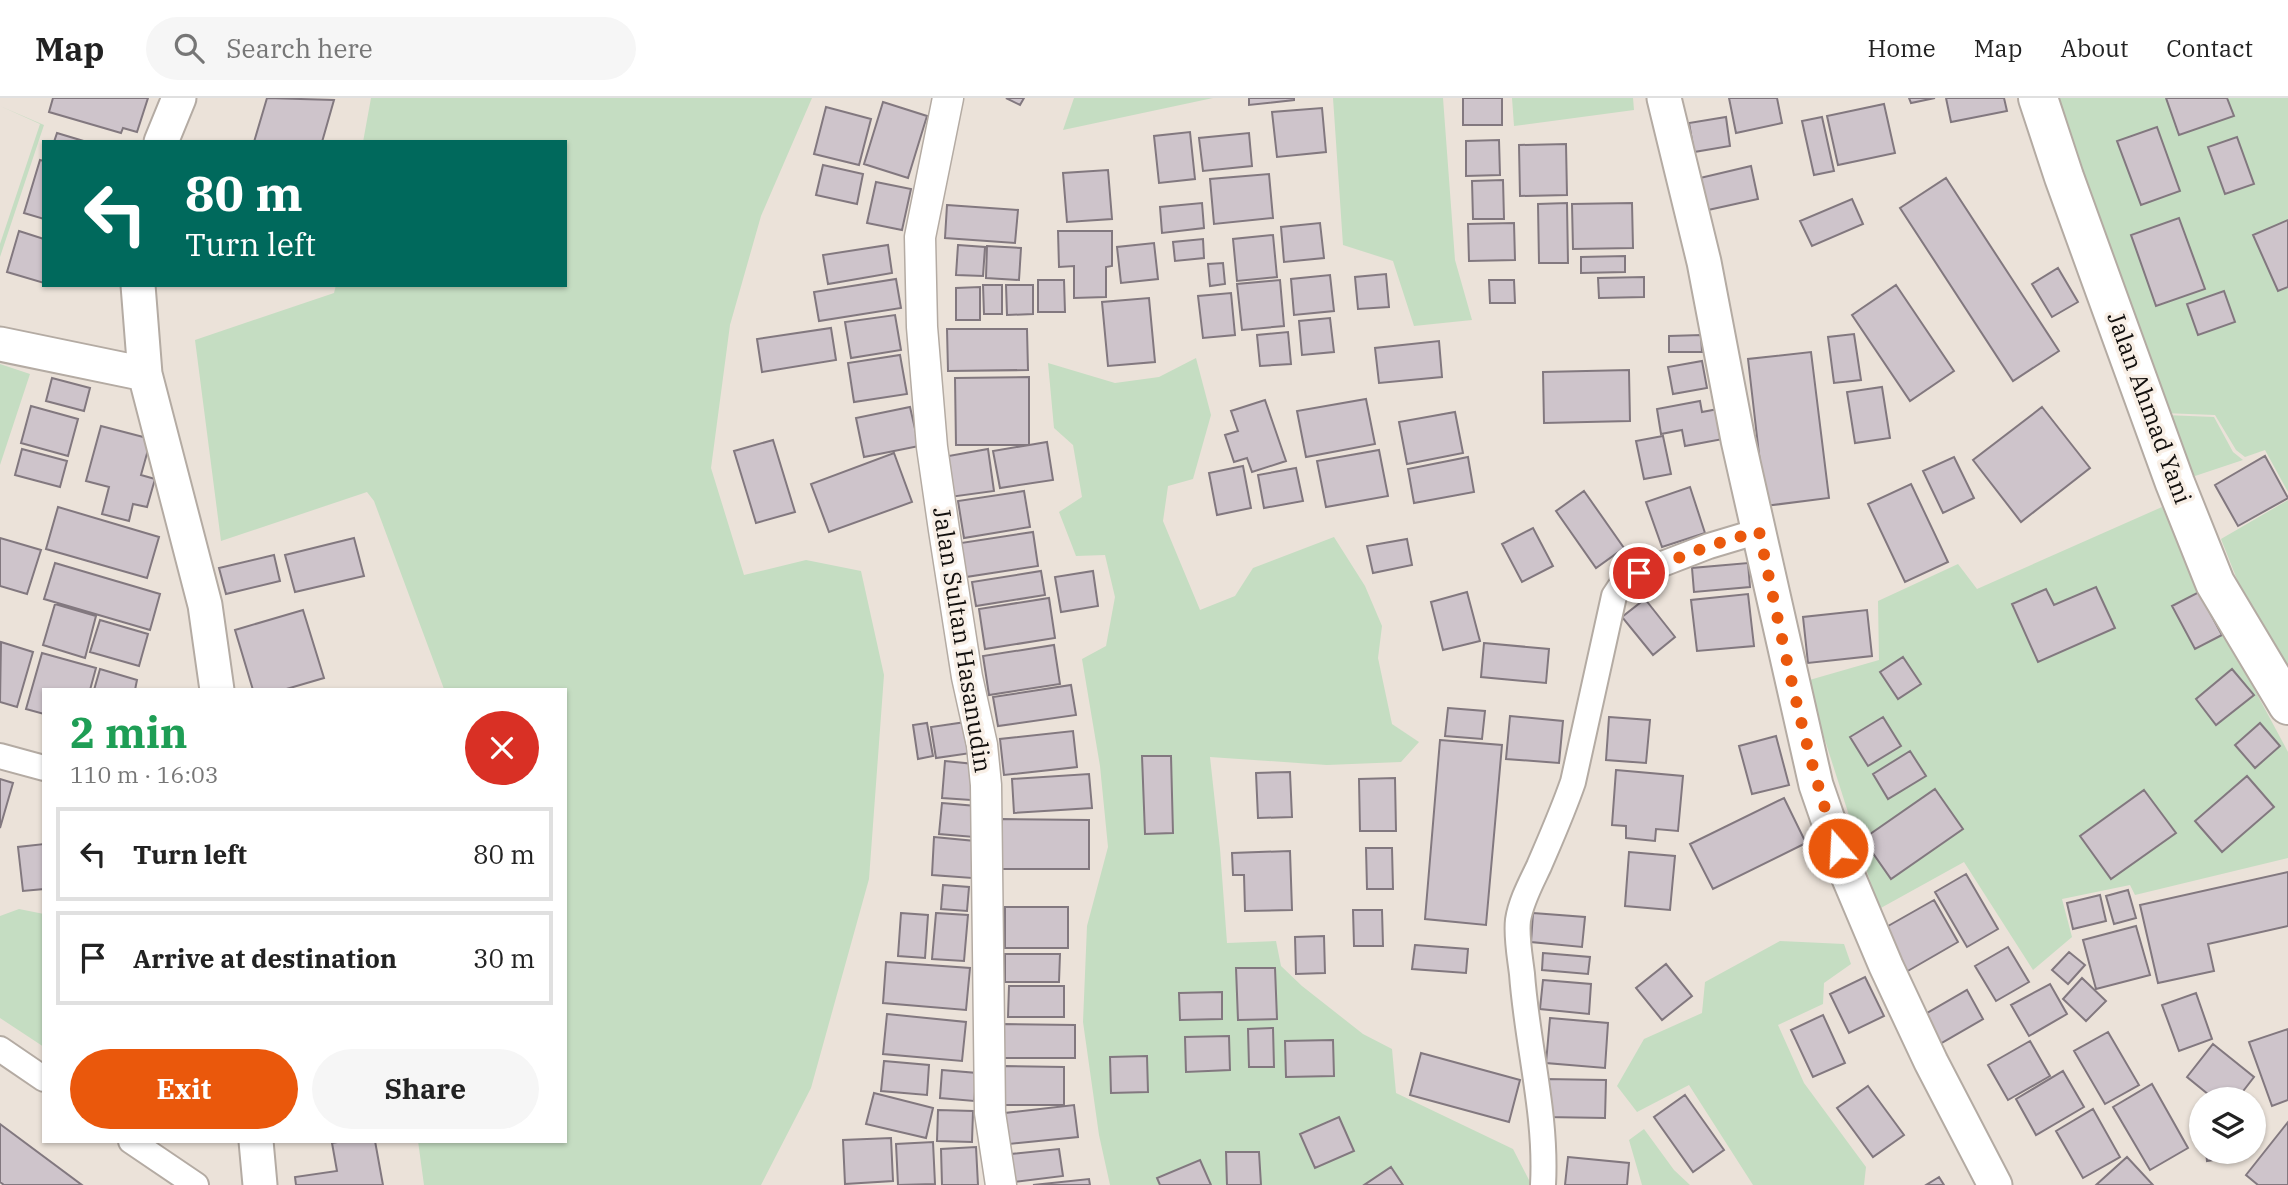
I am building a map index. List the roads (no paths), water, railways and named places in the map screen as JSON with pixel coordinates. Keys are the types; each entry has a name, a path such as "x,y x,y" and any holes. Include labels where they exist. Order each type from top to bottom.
{"main road":[{"path":"162,140 179,98"},
{"path":"1664,98 1704,262 1738,440 1813,772 1845,869 1931,1062 1995,1185"},
{"name":"Jalan Ahmad Yani","path":"2038,98 2175,483 2215,583 2288,705"},
{"path":"138,287 145,374 205,605 217,688"},
{"path":"0,344 145,374"},
{"path":"256,1143 260,1185"}],"street":[{"name":"Jalan Sultan Hasanudin","path":"947,98 920,237 922,327 932,447 967,677 982,745 986,785 990,1113 1001,1185"},
{"path":"1542,1185 1544,1161 1540,1105 1526,1016 1518,922 1527,892 1565,807 1573,782 1614,596 1622,584 1639,573 1709,546 1759,531"},
{"path":"0,756 42,767"},
{"path":"0,1049 42,1078"},
{"path":"134,1143 196,1185"}]}
